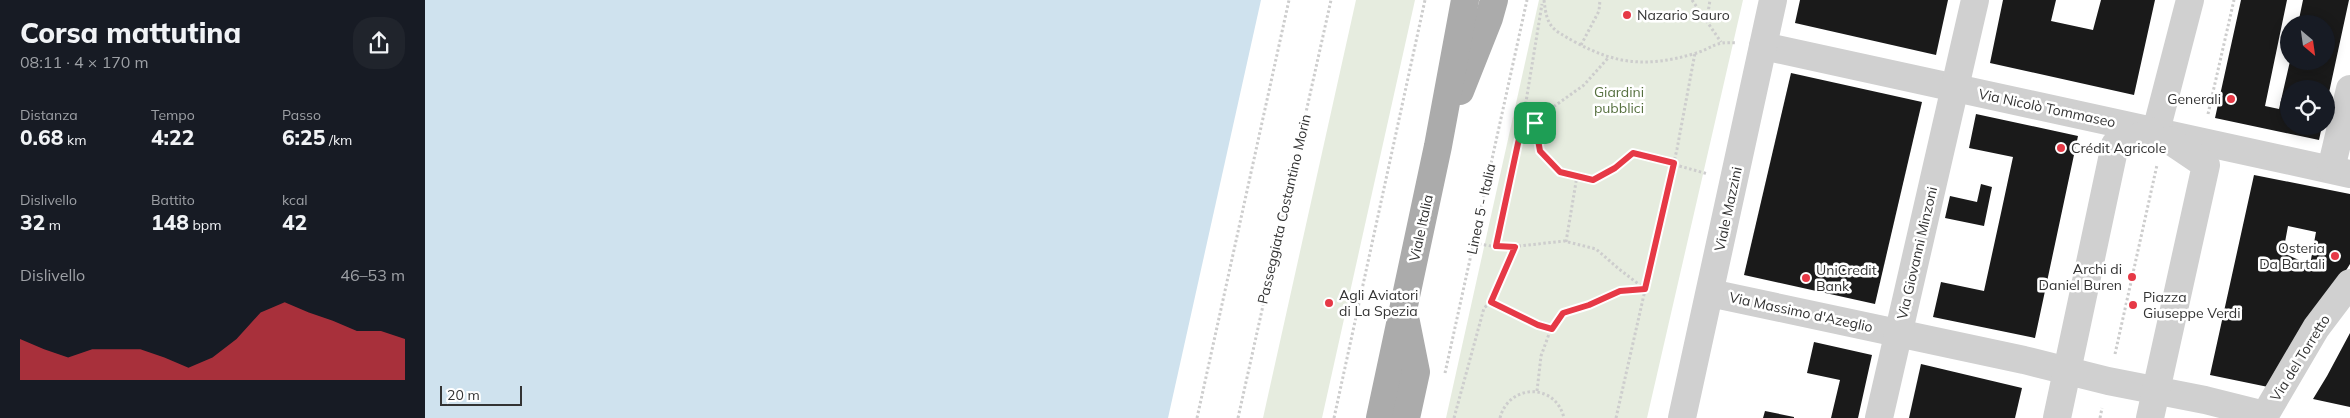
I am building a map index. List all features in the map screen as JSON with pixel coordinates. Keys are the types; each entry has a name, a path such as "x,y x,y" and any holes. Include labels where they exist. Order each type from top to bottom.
{"main road":[{"name":"Viale Italia","path":"1380,418 1438,146 1465,0"},
{"name":"Viale Italia","path":"1438,146 1489,18 1494,0"},
{"name":"Viale Italia","path":"1404,310 1416,372 1406,418"}],"street":[{"name":"Viale Mazzini","path":"1681,418 1773,0"},
{"name":"Via Giovanni Minzoni","path":"1879,418 1975,0"},
{"path":"2156,131 2190,0"},
{"name":"Via Nicolò Tommaseo","path":"1763,46 2341,172"},
{"path":"2341,172 2350,89"},
{"path":"2057,418 2115,145 2156,131"},
{"path":"2149,418 2206,164 2156,131"},
{"name":"Via del Torretto","path":"2155,392 2205,400 2265,415 2316,328 2350,283"},
{"name":"Via Massimo d'Azeglio","path":"1710,292 2067,370"},
{"path":"2067,370 2155,392"}],"path":[{"path":"1197,418 1289,0"},
{"name":"Passeggiata Costantino Morin","path":"1238,418 1331,0"},
{"path":"1334,418 1425,0"},
{"name":"Linea 5 - Italia","path":"1444,379 1527,0"},
{"path":"1496,246 1523,120 1543,0"},
{"path":"1543,0 1546,20 1557,32 1581,46 1608,58 1640,64 1695,53 1721,42 1763,46"},
{"path":"1581,46 1599,11 1600,0"},
{"path":"1692,0 1707,19 1721,42"},
{"path":"1707,19 1710,0"},
{"path":"2206,123 2234,0"},
{"path":"1616,418 1674,163 1695,53"},
{"path":"1535,123 1584,85 1608,58"},
{"path":"1514,117 1535,123"},
{"path":"1535,123 1540,151 1560,172 1593,180 1615,168 1633,153 1674,163 1734,182"},
{"path":"2100,418 2158,164"},
{"path":"1566,242 1577,176"},
{"path":"1474,243 1515,247 1566,242 1596,249 1645,289"},
{"path":"1454,418 1484,308 1491,302 1515,247"},
{"path":"1537,391 1541,356 1552,329 1563,313 1589,305 1620,291 1645,289"},
{"path":"1491,302 1538,325 1552,329"},
{"path":"1500,418 1508,401 1516,395 1537,391 1548,394 1557,401 1564,418"}],"green space":[{"path":"1356,0 1415,0 1322,418 1263,418"},
{"name":"Giardini pubblici","path":"1539,0 1743,0 1647,418 1446,418"}],"water":[{"path":"425,0 1261,0 1168,418 425,418"}],"building":[{"path":"1800,0 1948,0 1936,55 1795,23"},
{"path":"2003,0 2056,0 2051,21 2093,30 2101,0 2155,0 2134,95 1990,63"},
{"path":"2241,0 2287,0 2284,15 2280,15 2280,34 2265,106 2279,109 2280,105 2280,132 2215,118"},
{"path":"2303,0 2349,0 2335,65 2335,15 2300,15"},
{"path":"2288,70 2334,70 2332,80 2286,80"},
{"path":"1791,73 1922,102 1875,304 1744,275"},
{"path":"1976,114 2078,136 2035,338 1933,317 1941,282 1984,291 2013,157 1969,148"},
{"path":"2295,135 2320,135 2319,140"},
{"path":"2254,175 2350,194 2350,264 2273,388 2210,375","holes":["2288,226 2316,232 2310,265 2283,253"]},
{"path":"1981,184 1992,187 1984,226 1945,218 1950,196 1977,202"},
{"path":"2350,333 2350,407 2313,399 2327,376"},
{"path":"1814,342 1872,355 1858,418 1831,418 1840,380 1807,373"},
{"path":"1921,364 2022,388 2015,418 1909,418"},
{"path":"1765,411 1794,417 1794,418 1763,418"}],"place":[{"name":"Nazario Sauro","path":"1627,15"},
{"name":"Generali","path":"2231,99"},
{"name":"Crédit Agricole","path":"2061,148"},
{"name":"Osteria Da Bartali","path":"2335,256"},
{"name":"Archi di Daniel Buren","path":"2132,277"},
{"name":"UniCredit Bank","path":"1806,278"},
{"name":"Agli Aviatori di La Spezia","path":"1329,303"},
{"name":"Piazza Giuseppe Verdi","path":"2133,305"}],"route":[{"path":"1523,120 1535,123 1540,151 1560,172 1593,180 1615,168 1633,153 1674,163 1645,289 1620,291 1589,305 1563,313 1552,329 1538,325 1491,302 1515,247 1501,248 1496,246 1523,120"}]}
